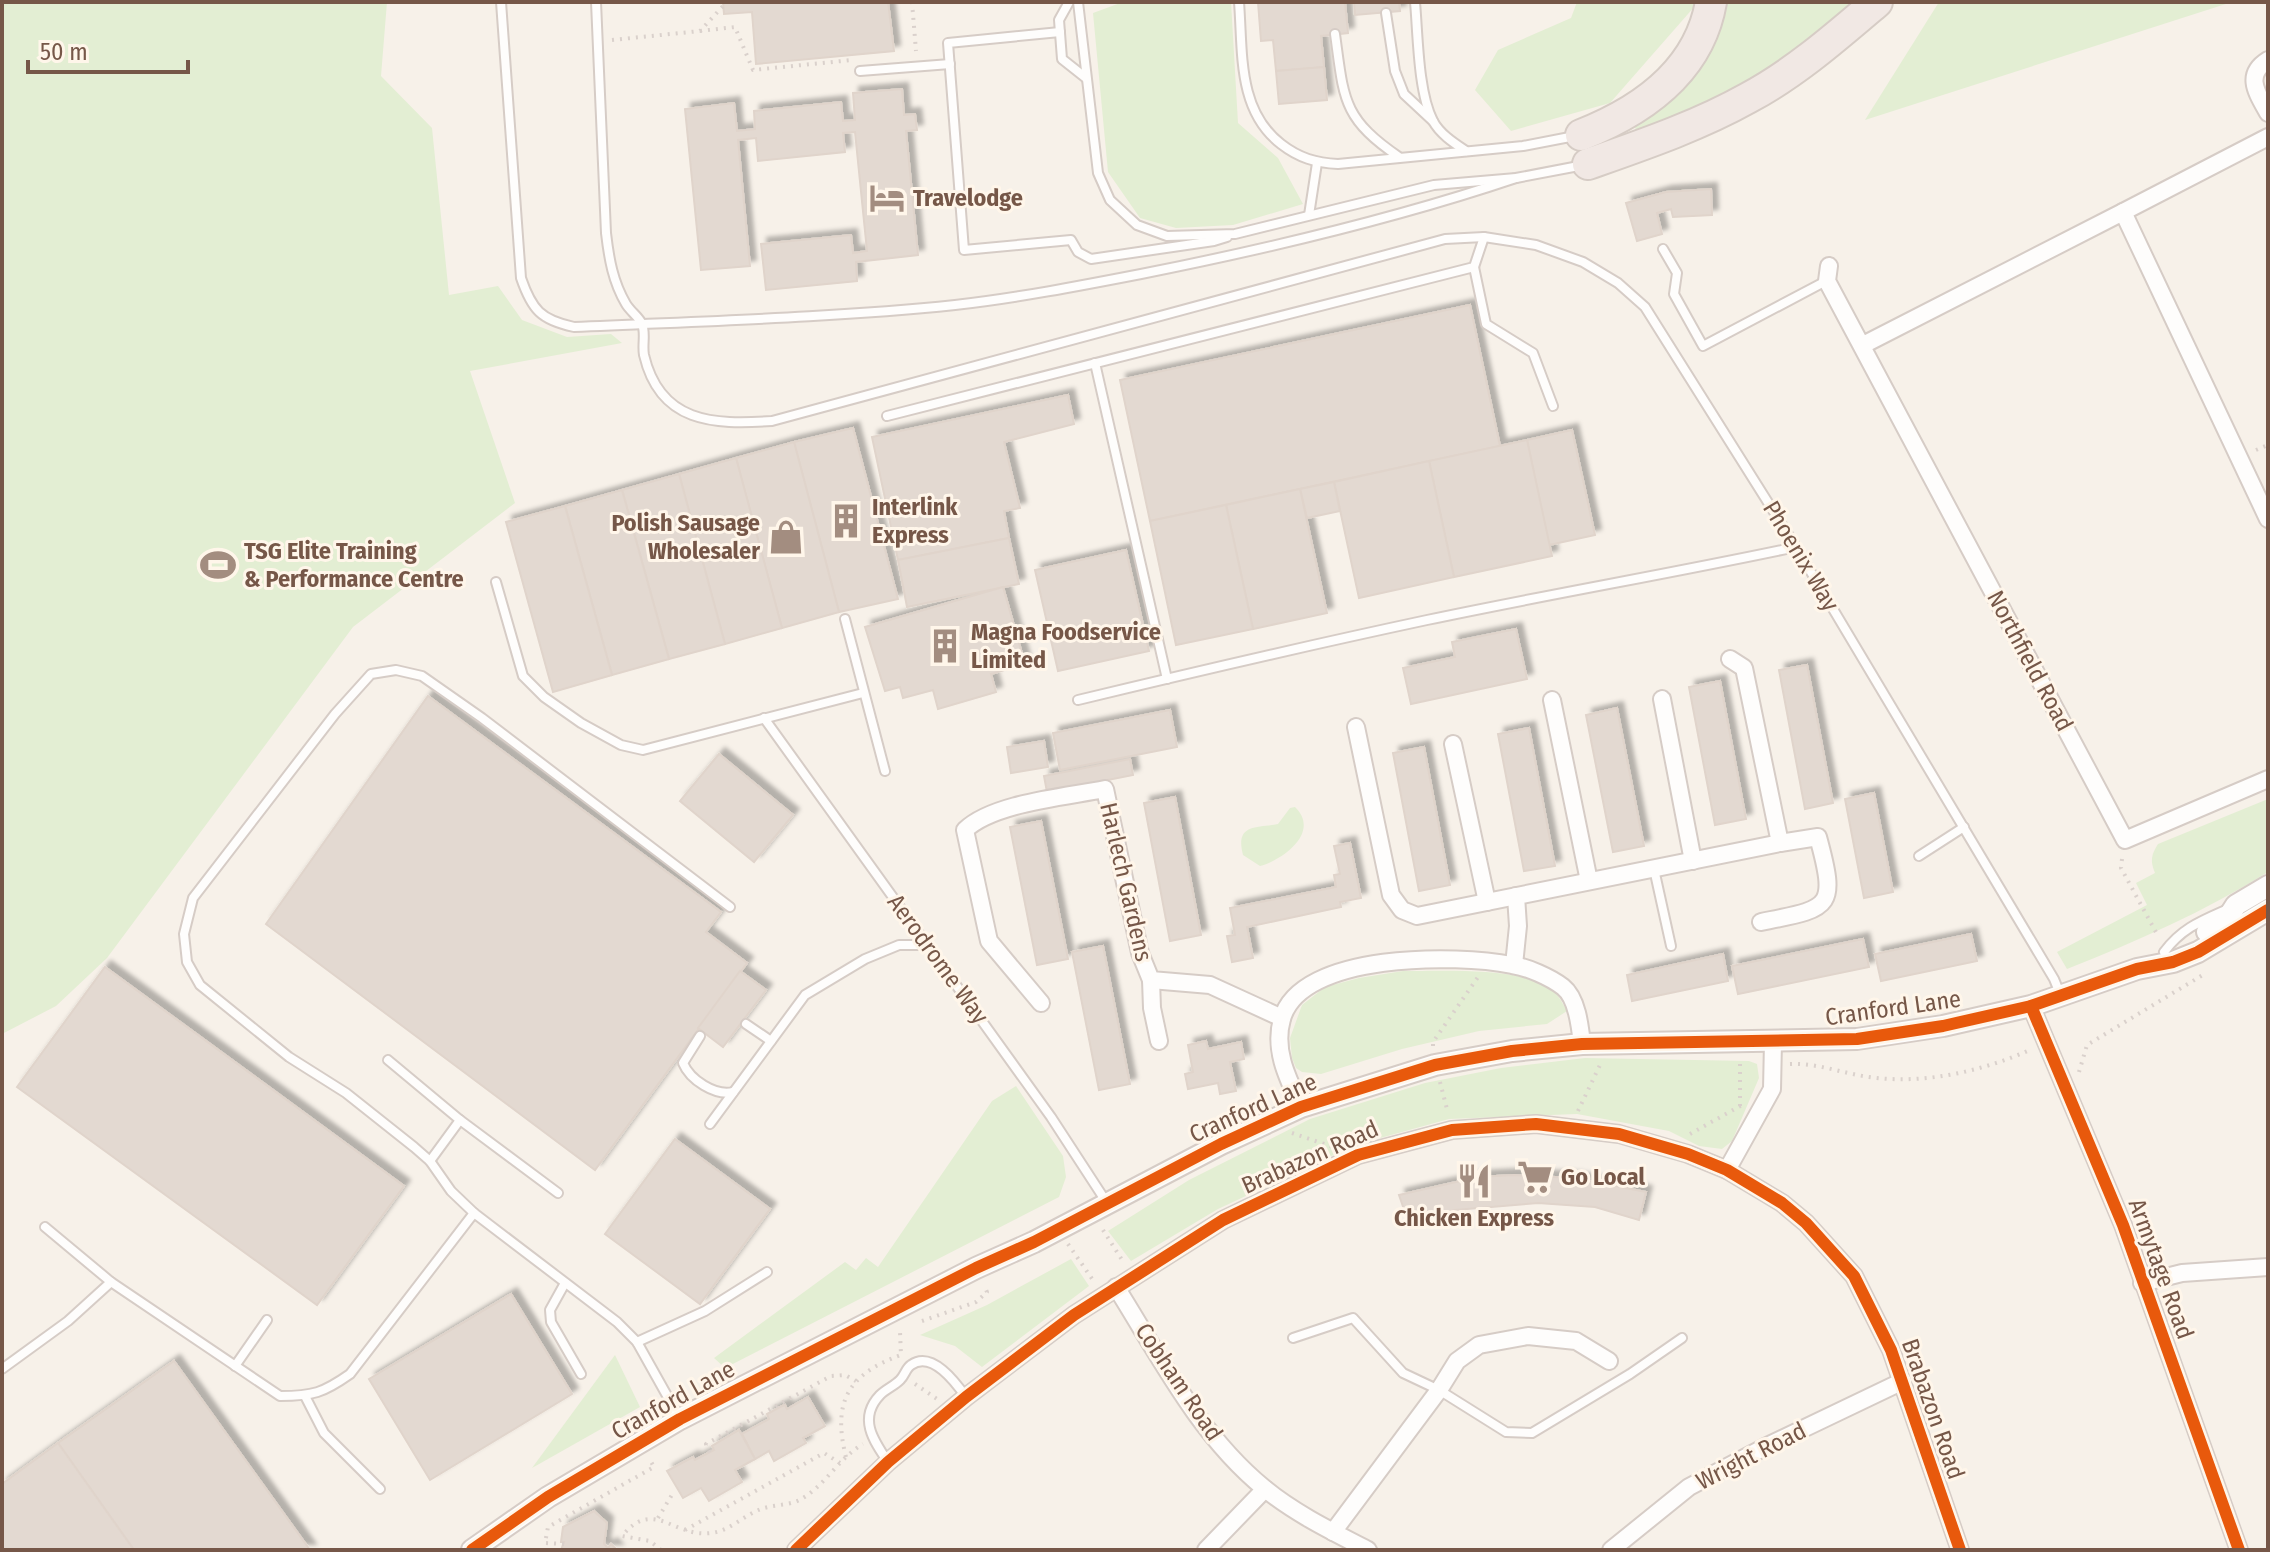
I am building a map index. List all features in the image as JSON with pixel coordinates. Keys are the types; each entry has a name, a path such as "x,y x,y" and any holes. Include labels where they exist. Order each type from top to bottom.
{"highway":[{"path":"1584,150 1662,89 1691,55 1707,23 1711,2"},
{"path":"1584,150 1646,144 1749,98 1827,45 1877,2"}],"street":[{"path":"2268,60 2254,75 2255,90 2268,113"},
{"path":"1863,345 2268,137"},
{"path":"2123,212 2268,519"},
{"name":"Northfield Road","path":"1828,274 2125,840"},
{"path":"1730,659 1744,668 1780,843"},
{"path":"1662,699 1693,861"},
{"path":"1552,700 1589,881"},
{"path":"1356,727 1391,895 1402,910 1417,916 1818,837 1829,885 1825,901 1817,909 1805,913 1761,922"},
{"path":"1453,744 1487,902"},
{"path":"2125,840 2268,779"},
{"name":"Harlech Gardens","path":"1041,1003 989,941 965,830 976,819 994,811 1105,789 1140,953 1151,980 1152,1008 1159,1041"},
{"name":"Cranford Lane","path":"2137,969 2225,922 2236,905 2268,886"},
{"path":"1514,965 1518,926 1516,896"},
{"name":"Cranford Lane","path":"483,1547 548,1497 680,1419 1301,1107 1446,1062 1512,1051 1606,1043 1773,1042 1882,1036 1938,1027 2031,1006 2137,969 2173,962 2198,952 2268,910"},
{"path":"1301,1107 1280,1055 1282,1018 1303,989 1338,972 1382,964 1437,960 1514,965 1564,988 1578,1019 1582,1044"},
{"name":"Harlech Gardens","path":"1151,980 1210,985 1282,1018"},
{"name":"Armytage Road","path":"2031,1006 2123,1225 2239,1550"},
{"path":"1727,1170 1772,1089 1773,1042"},
{"name":"Brabazon Road","path":"796,1550 888,1462 966,1397 1110,1292 1223,1220 1358,1155 1452,1130 1536,1124 1619,1134 1677,1151 1727,1170 1794,1213 1854,1276 1891,1350 1960,1550"},
{"path":"2142,1283 2182,1273 2268,1267"},
{"name":"Cobham Road","path":"1110,1292 1193,1411 1231,1458 1265,1489 1368,1550"},
{"path":"1333,1532 1439,1390 1457,1361 1479,1345 1528,1336 1576,1341 1609,1361"},
{"name":"Wright Road","path":"1611,1550 1689,1487 1903,1381"},
{"path":"1206,1550 1265,1489"}],"lane":[{"path":"501,2 521,278 528,298 538,312 553,322 574,327 888,311 1065,289 1220,258 1440,204 1584,150"},
{"path":"596,2 606,233 611,271 628,308 642,323"},
{"path":"1069,2 1059,20 1062,59 1086,78"},
{"path":"1078,2 1098,173 1110,200 1137,225 1167,236 1235,234"},
{"path":"1239,2 1247,94 1255,116 1268,134 1291,152 1317,163 1338,164 1523,146 1584,150"},
{"path":"1415,2 1422,81 1433,121"},
{"path":"1386,13 1395,71 1404,94 1445,136 1466,151"},
{"path":"1060,32 948,43 964,250 1071,240 1078,252 1091,259 1214,241 1434,185 1516,178"},
{"path":"1335,34 1343,91 1353,116 1371,138 1399,157"},
{"path":"860,71 950,64"},
{"path":"1309,215 1317,163"},
{"path":"1484,237 1474,267 1486,324 1533,353 1553,406"},
{"name":"Phoenix Way","path":"642,323 644,353 652,377 667,402 692,417 730,424 772,421 1445,239 1484,237 1536,245 1583,262 1618,283 1645,307 1796,547 2062,996"},
{"path":"1663,249 1677,273 1674,294 1703,346 1828,274"},
{"path":"887,416 1474,267"},
{"path":"1095,363 1167,679"},
{"path":"1078,700 1430,619 1796,547"},
{"path":"496,582 523,676 544,697 581,723 621,745 643,750 863,693"},
{"path":"845,619 885,771"},
{"path":"680,1419 637,1342 617,1322 474,1213 451,1191 430,1161 346,1093 289,1057 231,1013 200,985 187,962 184,934 193,898 335,714 371,674 396,670 422,676 482,718 730,907"},
{"name":"Aerodrome Way","path":"764,718 1051,1117 1099,1207"},
{"path":"1919,856 1964,827"},
{"path":"1654,869 1671,946"},
{"path":"710,1124 805,995 876,954 899,945 928,945"},
{"path":"746,1024 771,1041"},
{"path":"700,1036 686,1055 683,1063 686,1071 722,1094 734,1092"},
{"path":"388,1060 460,1120 558,1193"},
{"path":"430,1161 460,1120"},
{"path":"45,1227 111,1282 280,1396 305,1396 327,1390 350,1374 474,1213"},
{"path":"637,1342 705,1311 767,1272"},
{"path":"2,1369 68,1321 111,1282"},
{"path":"565,1283 550,1310 551,1322 581,1374"},
{"path":"1293,1338 1353,1318 1403,1373 1439,1390 1506,1432 1532,1433 1630,1374 1682,1338"},
{"path":"235,1366 267,1320"},
{"path":"888,1462 872,1439 867,1423 870,1407 914,1363 937,1366 966,1397"},
{"path":"305,1396 324,1433 380,1489"}],"path":[{"path":"912,2 917,66"},
{"path":"700,31 724,5"},
{"path":"598,41 735,27 753,70 854,60 860,71"},
{"path":"2125,840 2121,868 2164,952"},
{"path":"2065,1090 2079,1072 2087,1045 2214,968"},
{"path":"1736,1041 1741,1066 1740,1106"},
{"path":"1571,1127 1600,1065 1606,1043"},
{"path":"1773,1064 1806,1063 1866,1076 1928,1077 1953,1074 2010,1059 2045,1043"},
{"path":"1677,1151 1682,1139 1740,1106 1751,1101 1762,1106"},
{"path":"1272,1120 1284,1130 1358,1155"},
{"path":"1099,1207 1133,1277"},
{"path":"1058,1229 1110,1292"},
{"path":"846,1457 839,1432 841,1411 847,1393 856,1381 881,1362 901,1355 899,1333 909,1325 976,1302"},
{"path":"710,1452 706,1444 831,1376 845,1375 856,1381"},
{"path":"901,1379 928,1391 947,1412"},
{"path":"661,1550 650,1541 622,1536 642,1519 658,1518 696,1533 720,1531 764,1508 803,1498 846,1457 872,1439"},
{"path":"683,1530 824,1453 840,1463"},
{"path":"564,1544 545,1543 548,1527 654,1467"},
{"path":"658,1518 673,1493"}],"green space":[{"name":"TSG Elite Training & Performance Centre","path":"2,2 387,2 381,76 432,128 449,295 498,286 522,320 567,337 611,334 622,343 470,371 515,503 353,627 107,958 56,1006 2,1034"},
{"path":"1123,2 1231,2 1238,123 1278,158 1303,204 1233,225 1176,228 1140,218 1108,172 1093,13"},
{"path":"1577,2 1695,2 1695,6 1610,103 1511,131 1475,90 1498,50 1571,18"},
{"path":"1727,2 1858,2 1828,31 1722,96 1638,135 1634,125 1690,74"},
{"path":"1939,2 2232,2 1865,120"},
{"path":"2268,799 2268,872 2170,925 2067,969 2057,952 2147,905 2136,883 2155,873 2152,858 2158,844"},
{"path":"1295,807 1302,816 1304,826 1296,844 1279,858 1260,866 1243,855 1241,845 1244,833 1255,827 1278,824 1290,808"},
{"path":"1403,971 1477,971 1534,980 1557,994 1567,1011 1547,1024 1479,1031 1402,1049 1321,1074 1302,1072 1296,1068 1290,1038 1302,1005 1325,987"},
{"path":"1585,1058 1749,1061 1757,1064 1759,1078 1732,1141 1722,1149 1699,1146 1669,1131 1577,1114 1449,1119 1355,1145 1218,1209 1131,1261 1108,1231 1189,1180 1310,1119 1425,1083 1501,1068"},
{"path":"1016,1086 1063,1156 1066,1177 1059,1197 725,1368 714,1358 845,1262 856,1270 866,1258 878,1267 992,1101"},
{"path":"1071,1259 1089,1286 982,1367 955,1346 920,1335 987,1305"},
{"path":"615,1355 640,1407 532,1468"}],"building":[{"path":"723,2 888,2 894,51 756,64 752,12 724,14"},
{"path":"1258,2 1345,2 1348,33 1321,36 1324,67 1276,71 1273,40 1261,41"},
{"path":"1354,2 1399,2 1400,11 1355,15"},
{"path":"1324,67 1327,100 1279,104 1276,71"},
{"name":"Travelodge","path":"902,89 904,115 915,114 917,130 906,131 918,255 856,262 857,281 766,290 761,244 851,235 853,253 867,251 855,132 843,133 845,152 758,161 756,138 738,140 750,266 701,270 685,109 734,103 737,131 755,129 754,111 841,102 843,121 855,120 853,93"},
{"path":"1711,189 1712,215 1673,217 1671,209 1657,213 1662,234 1637,241 1626,203 1666,192"},
{"path":"1470,305 1500,446 1150,521 1120,380"},
{"path":"1068,395 1074,424 1004,442 1020,508 1004,511 1009,538 898,560 872,437"},
{"name":"Interlink Express","path":"853,428 898,599 839,612 794,442"},
{"path":"1572,430 1595,535 1549,545 1527,440"},
{"path":"1527,440 1552,556 1454,577 1429,461"},
{"path":"794,442 839,612 782,628 736,458"},
{"path":"736,458 782,628 725,644 679,474"},
{"path":"1429,461 1454,577 1359,598 1334,482"},
{"path":"679,474 725,644 669,659 622,490"},
{"path":"1334,482 1340,511 1307,518 1300,489"},
{"path":"1300,489 1327,613 1253,629 1226,505"},
{"path":"622,490 669,659 612,675 565,506"},
{"path":"1226,505 1253,629 1176,645 1150,521"},
{"path":"565,506 612,675 553,692 506,522"},
{"path":"1009,538 1019,584 907,607 898,560"},
{"path":"1126,550 1149,651 1058,671 1035,570"},
{"name":"Magna Foodservice Limited","path":"1003,587 1025,664 991,674 996,692 938,709 933,690 903,698 900,687 885,691 865,627"},
{"path":"1516,629 1527,679 1411,704 1403,668 1455,657 1452,642"},
{"path":"1807,665 1833,803 1805,809 1779,670"},
{"path":"1720,681 1746,819 1715,825 1689,687"},
{"path":"428,696 721,912 706,932 747,963 595,1170 266,924"},
{"path":"1617,708 1644,846 1613,852 1586,715"},
{"path":"1170,710 1177,747 1060,770 1053,733"},
{"path":"1529,728 1555,866 1524,871 1498,734"},
{"path":"1044,741 1048,767 1011,773 1007,747"},
{"path":"1424,747 1450,885 1419,891 1393,753"},
{"path":"719,754 793,815 754,862 680,801"},
{"path":"1130,759 1133,775 1047,792 1044,776"},
{"path":"1874,793 1893,892 1864,898 1845,799"},
{"path":"1175,797 1201,935 1170,941 1144,803"},
{"path":"1041,821 1068,959 1037,965 1010,827"},
{"path":"1350,843 1361,898 1340,902 1341,907 1247,927 1253,958 1232,962 1227,936 1235,935 1230,908 1336,887 1334,875 1340,874 1334,846"},
{"path":"1971,934 1977,961 1881,981 1875,954"},
{"path":"1863,939 1869,967 1738,994 1732,966"},
{"path":"1103,946 1130,1084 1099,1090 1072,952"},
{"path":"1723,954 1728,981 1632,1001 1627,975"},
{"path":"105,967 404,1186 317,1305 17,1087"},
{"path":"740,971 766,990 723,1047 698,1028"},
{"path":"1206,1041 1208,1049 1241,1042 1244,1059 1230,1062 1236,1091 1220,1094 1218,1083 1188,1089 1185,1074 1193,1072 1188,1045"},
{"path":"675,1139 770,1209 700,1304 605,1234"},
{"path":"1478,1177 1575,1178 1646,1192 1639,1220 1595,1207 1538,1203 1455,1210 1408,1221 1399,1195"},
{"path":"511,1294 572,1394 430,1480 369,1379"},
{"path":"174,1361 310,1550 134,1550 58,1443"},
{"path":"808,1397 825,1426 803,1438 806,1443 774,1461 769,1451 755,1459 742,1434 769,1419 767,1414 785,1405 787,1409"},
{"path":"739,1430 755,1459 735,1470 742,1482 709,1501 701,1488 683,1498 667,1471 714,1450 712,1446"},
{"path":"58,1443 134,1550 2,1550 2,1484"},
{"path":"594,1511 607,1523 604,1544 608,1548 611,1544 617,1550 561,1550 563,1527"}],"cycle path":[{"path":"472,1550 548,1497 680,1419 976,1268 1034,1242 1221,1144 1301,1107 1435,1065 1512,1051 1582,1044 1857,1039 1943,1026 2031,1006 2137,969 2173,962 2198,952 2268,910"},
{"path":"2031,1006 2123,1225 2239,1550"},
{"path":"796,1550 888,1462 966,1397 1074,1315 1223,1220 1358,1155 1452,1130 1536,1124 1619,1134 1688,1154 1727,1170 1782,1203 1806,1223 1854,1276 1891,1350 1960,1550"}],"place":[{"name":"Travelodge","path":"887,198"},
{"name":"Interlink Express","path":"846,521"},
{"name":"Polish Sausage Wholesaler","path":"786,537"},
{"name":"TSG Elite Training & Performance Centre","path":"218,565"},
{"name":"Magna Foodservice Limited","path":"945,646"},
{"name":"Go Local","path":"1535,1177"},
{"name":"Chicken Express","path":"1474,1181"}]}
